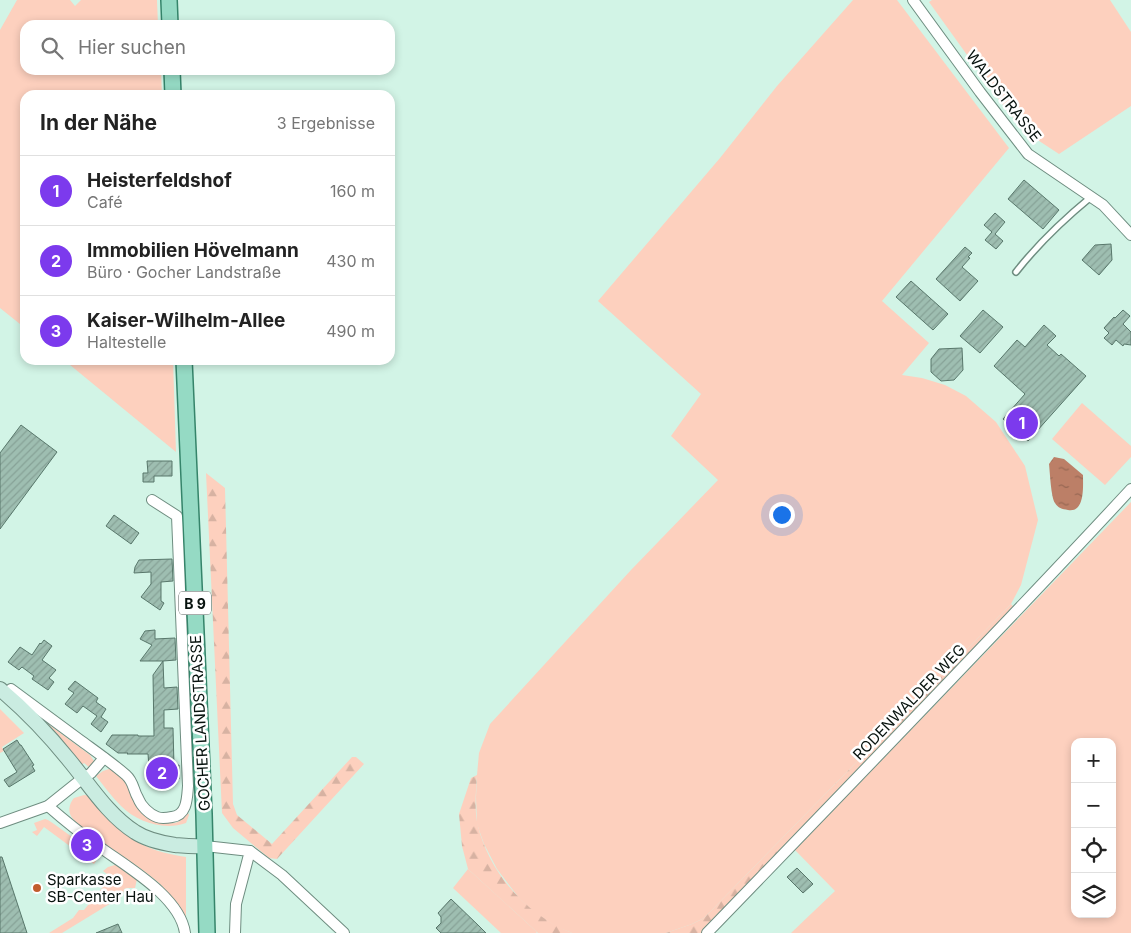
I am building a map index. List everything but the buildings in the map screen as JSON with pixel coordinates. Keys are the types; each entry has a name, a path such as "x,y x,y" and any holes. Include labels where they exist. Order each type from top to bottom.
{"main road":[{"path":"169,0 170,20"},
{"path":"172,75 173,90"},
{"name":"GOCHER LANDSTRASSE","path":"184,365 207,933"}],"street":[{"name":"WALDSTRASSE","path":"913,0 1028,154 1103,204 1131,235"},
{"name":"RODENWALDER WEG","path":"707,933 896,738 1131,489"},
{"name":"GOCHER LANDSTRASSE","path":"6,689 126,775 132,781 143,806 150,812 163,818 177,816 182,813 187,800 188,786 177,516 152,500"},
{"path":"6,689 68,758 118,819 135,832 166,843 192,847 205,846 250,851 282,874 344,933"},
{"path":"0,823 48,806 91,773 104,758"},
{"path":"48,806 162,893 180,915 185,933"},
{"path":"236,933 236,904 250,851"}],"lane":[{"path":"1016,272 1062,221 1091,197"}],"green space":[{"path":"17,0 70,0 75,6 81,0 157,0 158,20 20,20 20,75 161,75 162,90 20,90 20,324 0,308 0,30"},
{"path":"853,0 897,0 1009,148 882,301 929,343 902,375 922,378 945,385 966,396 996,422 1025,466 1038,520 1021,585 1011,604 704,918 666,933 572,933 557,927 535,913 519,898 497,869 484,844 477,824 476,797 479,753 490,724 631,570 718,480 671,436 701,394 598,301 720,158 777,86"},
{"path":"932,0 1110,0 1131,32 1131,106 1059,154 1030,135 1008,112 929,2"},
{"path":"70,365 173,365 176,452"},
{"path":"1082,403 1131,446 1131,457 1105,485 1052,439"},
{"path":"206,473 225,488 233,804 237,815 272,844 352,757 356,757 364,764 277,859 269,858 233,828 222,813"},
{"path":"1131,502 1131,933 791,933 835,891 795,850"},
{"path":"1011,604 1017,611 707,933 666,933 704,918"},
{"path":"0,709 24,733 2,747 4,751 0,753"},
{"path":"32,712 90,755 94,761 90,768 84,763 80,766"},
{"path":"109,769 115,770 120,774 152,819 176,823 188,813 186,823 169,826 151,824 127,812 96,776"},
{"path":"477,775 476,814 483,843 491,860 501,876 525,904 540,916 572,933 538,933 468,869 462,846 459,814 471,778"},
{"path":"84,795 90,796 134,840 156,850 186,857 186,920 159,883 86,831 73,819 69,811 71,803 74,798"},
{"path":"45,819 97,855 94,864 44,827 37,836 32,832 37,830 34,823"},
{"path":"115,865 137,879 135,888 124,889 121,897 62,933 49,933 73,918 79,910 84,910 111,877 103,871"},
{"path":"468,869 537,932 501,933 453,888"}],"water":[{"path":"1054,457 1064,459 1083,475 1082,498 1078,507 1074,510 1060,508 1054,500 1049,464"}],"place":[{"name":"Heisterfeldshof","path":"1022,423"},
{"name":"Immobilien Hövelmann","path":"162,773"},
{"name":"Kaiser-Wilhelm-Allee","path":"87,845"},
{"name":"Sparkasse SB-Center Hau","path":"37,888"}]}
